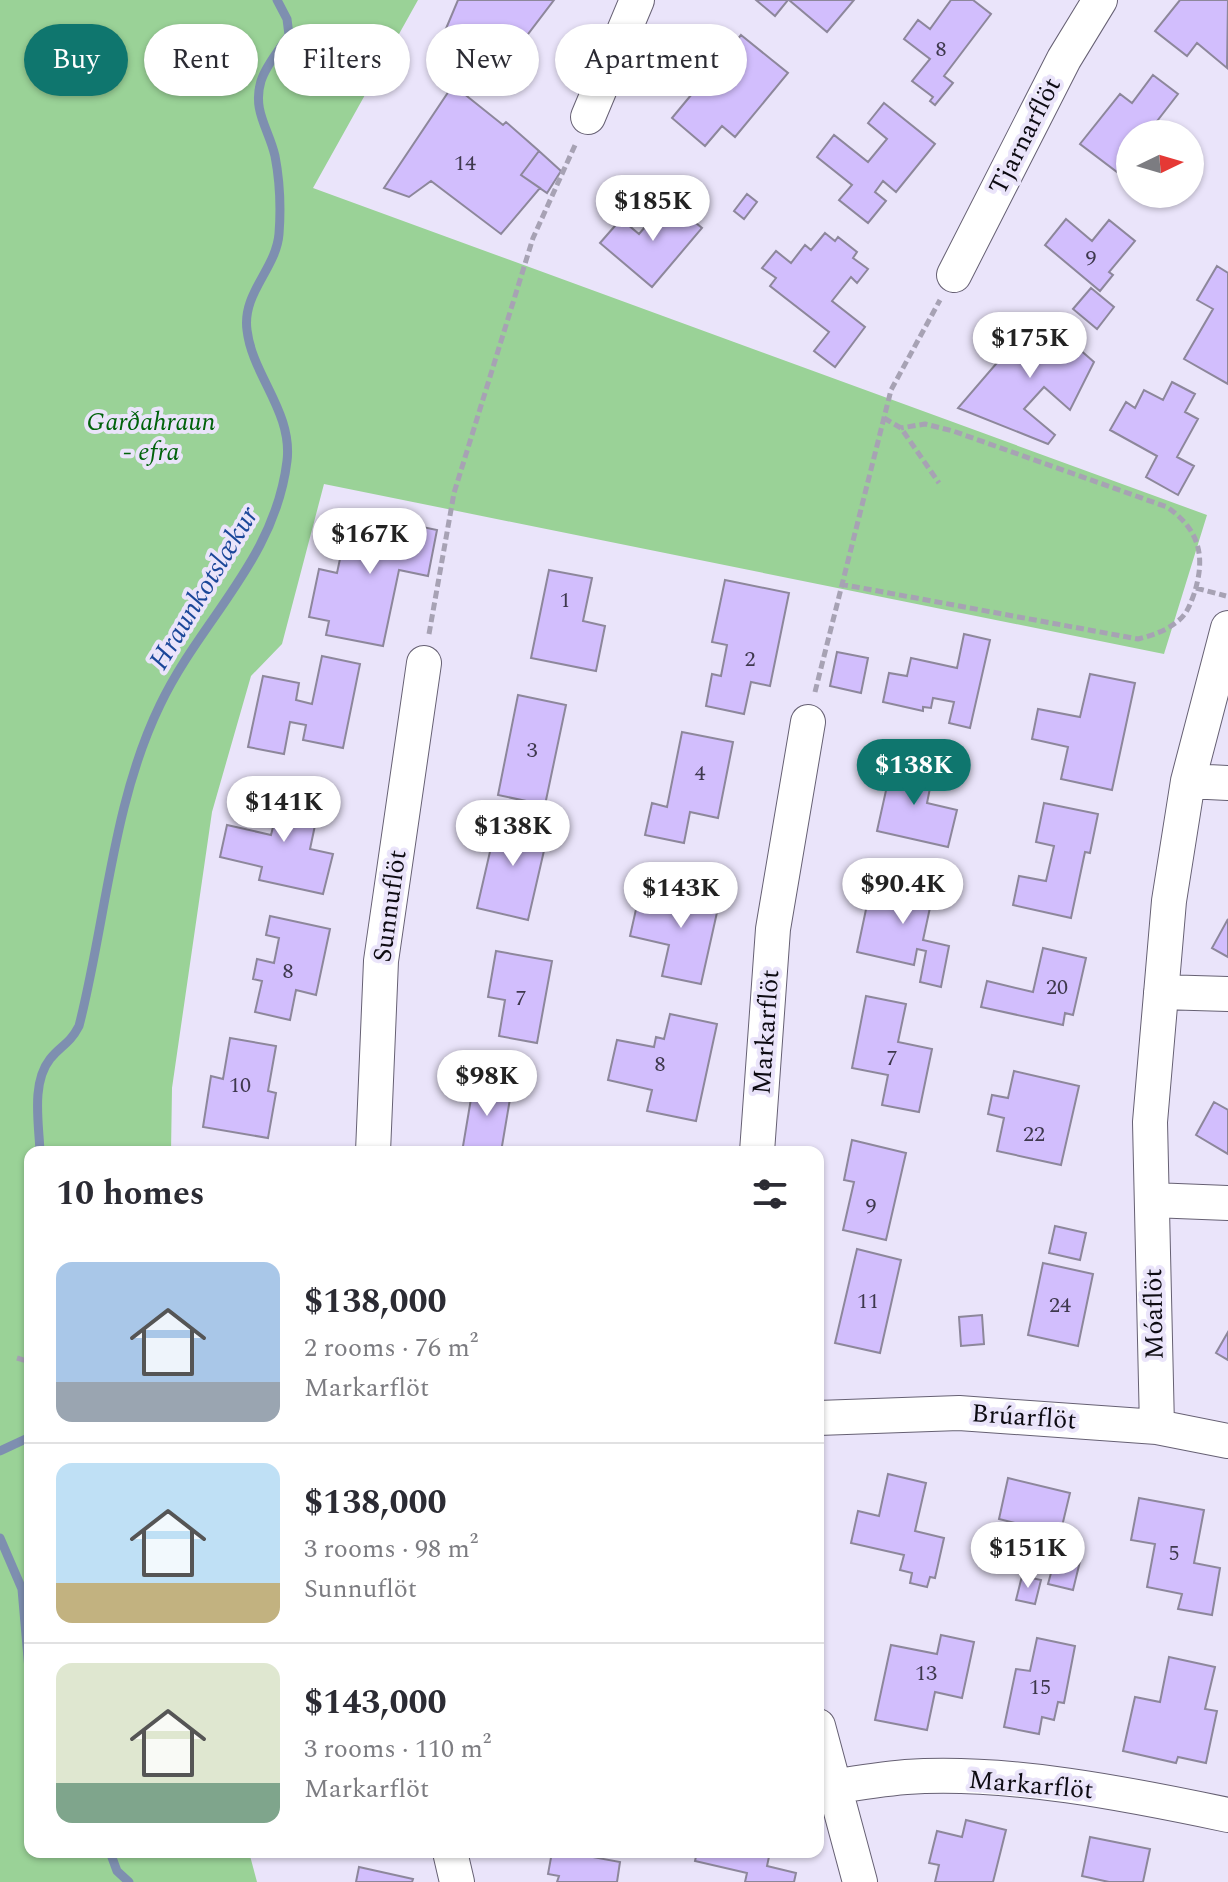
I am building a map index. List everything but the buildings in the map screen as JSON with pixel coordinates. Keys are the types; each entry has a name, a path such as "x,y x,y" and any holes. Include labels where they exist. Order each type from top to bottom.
{"street":[{"path":"588,117 637,0"},
{"name":"Tjarnarflöt","path":"954,275 1064,59 1100,0"},
{"name":"Móaflöt","path":"1157,1427 1150,1122 1169,901 1188,781 1228,628"},
{"name":"Sunnuflöt","path":"373,1146 381,961 424,663"},
{"name":"Markarflöt","path":"757,1146 773,929 808,722"},
{"path":"1188,781 1228,783"},
{"path":"1161,992 1228,994"},
{"path":"1152,1200 1228,1203"},
{"name":"Brúarflöt","path":"824,1418 959,1413 1157,1427 1228,1441"},
{"path":"824,1750 860,1882"},
{"name":"Markarflöt","path":"833,1787 908,1777 994,1780 1114,1792 1228,1815"},
{"path":"451,1858 457,1882"}],"path":[{"path":"424,663 454,493 533,238 588,117"},
{"path":"808,722 840,584 891,390 954,275"},
{"path":"884,418 901,428 939,483"},
{"path":"840,584 1138,639 1161,632 1180,620 1189,608 1202,556 1196,536 1181,517 1167,507 953,431 925,424 901,428"},
{"path":"1196,588 1228,597"},
{"path":"17,1358 24,1360"}],"green space":[{"name":"Garðahraun - efra","path":"0,0 418,0 405,24 274,24 274,96 364,96 313,188 1207,515 1164,654 324,484 282,644 251,676 212,812 172,1088 171,1146 24,1146 24,1858 251,1858 257,1882 0,1882"}],"waterway":[{"name":"Hraunkotslækur","path":"40,1146 40,1080 50,1059 79,1026 120,822 144,743 177,674 252,559 268,529 280,496 287,461 284,426 256,363 247,330 249,304 272,259 279,234 277,166 259,102 263,75 289,35 287,19 277,0"},
{"name":"Hraunkotslækur","path":"0,1451 24,1440"},
{"name":"Hraunkotslækur","path":"0,1538 22,1589 24,1612"},
{"name":"Hraunkotslækur","path":"112,1858 117,1871 129,1882"}]}
